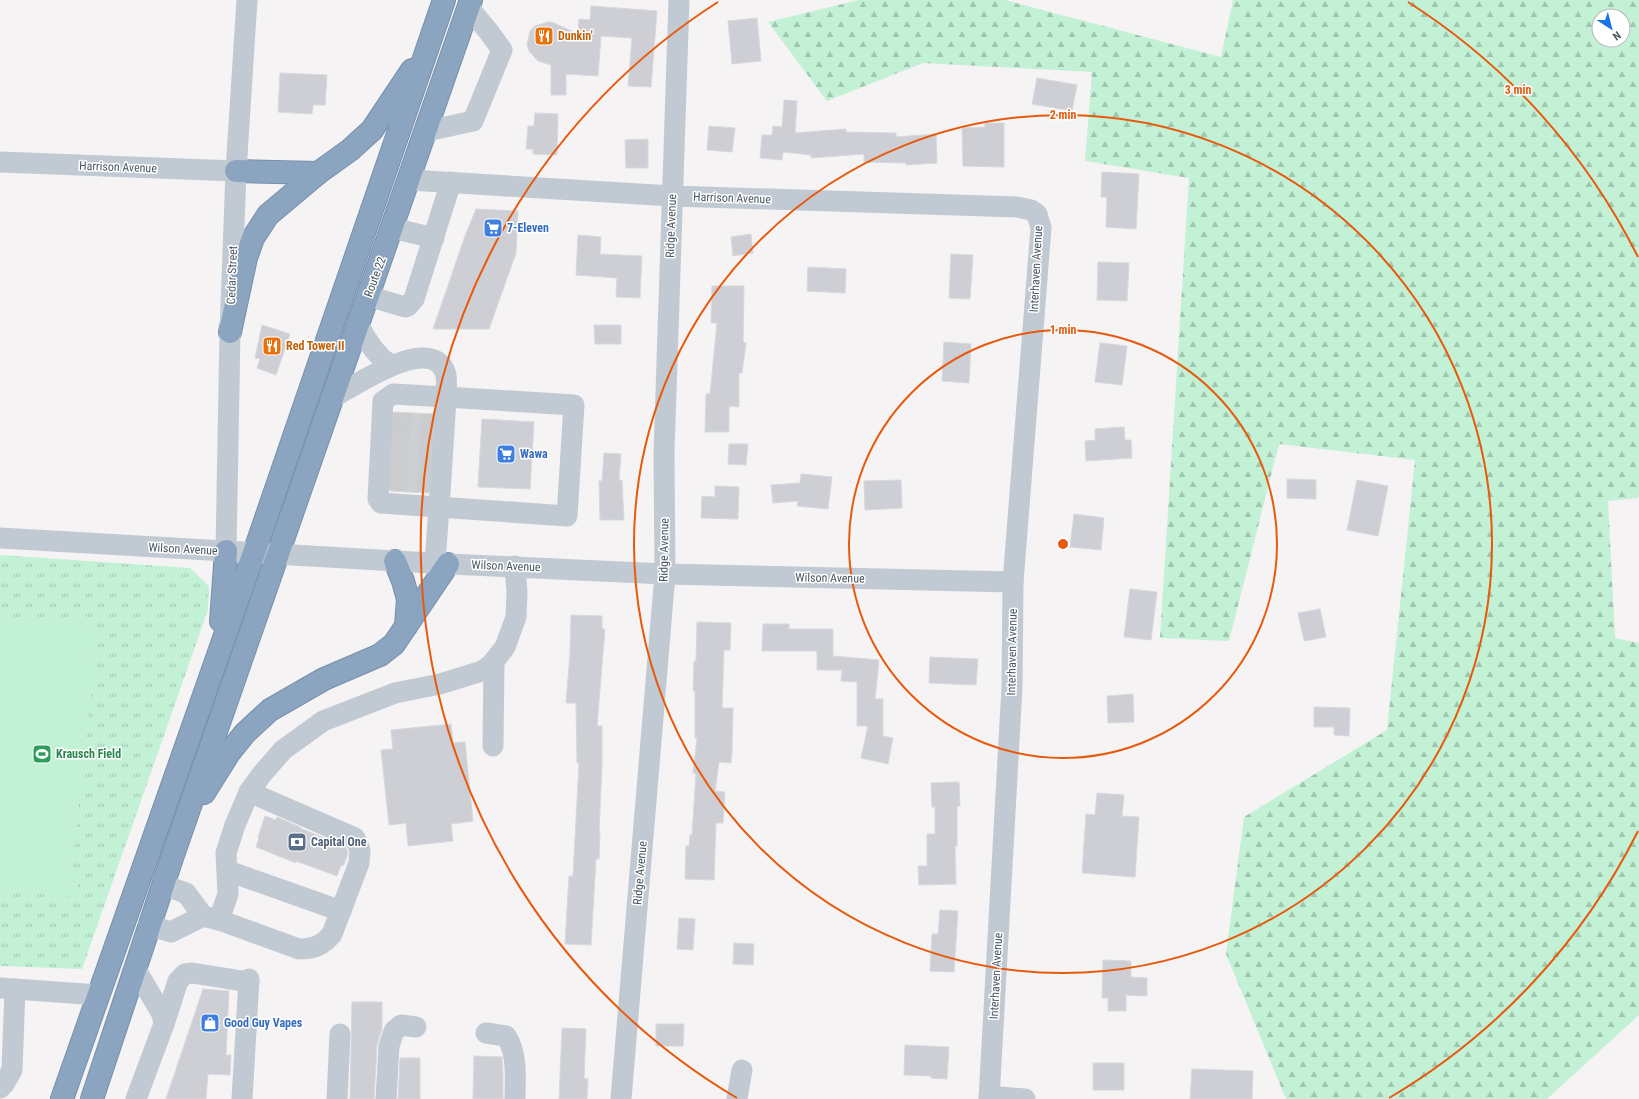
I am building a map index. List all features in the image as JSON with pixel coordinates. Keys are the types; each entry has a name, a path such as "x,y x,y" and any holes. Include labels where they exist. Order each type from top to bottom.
{"highway":[{"path":"62,1099 254,552 444,0"},
{"name":"Route 22","path":"173,855 279,554 332,398 410,180 470,4"},
{"path":"230,332 246,258 253,238 268,216 318,173 350,150 372,130 428,45"},
{"path":"236,171 318,173"},
{"path":"219,650 226,551"},
{"path":"395,561 404,582 408,600 406,626"},
{"path":"92,1099 173,855 199,800 229,753 245,733 270,710 288,698 324,679 380,655 394,644 442,564"},
{"path":"51,1099 70,1077"}],"street":[{"name":"Cedar Street","path":"226,551 230,332 236,171 247,0"},
{"name":"Ridge Avenue","path":"622,1099 665,574 664,452 679,0"},
{"path":"426,131 473,121 502,50 470,4"},
{"name":"Harrison Avenue","path":"0,162 236,171"},
{"name":"Harrison Avenue","path":"410,180 672,196 1017,207 1031,210"},
{"path":"368,296 405,307 414,299 451,182"},
{"name":"Interhaven Avenue","path":"989,1097 1012,687 1013,582 1041,228 1037,214 1031,210"},
{"path":"392,228 434,238"},
{"path":"358,325 373,350 381,359 391,365"},
{"path":"332,398 391,365 414,358 428,358 436,361 441,366 446,375 446,397 438,454 442,564"},
{"path":"393,394 446,397 574,405 567,516 381,503 378,499 384,451 383,401 393,394"},
{"name":"Wilson Avenue","path":"0,538 442,564 515,566 665,574 1013,582"},
{"path":"149,924 171,932 211,918 228,894 226,853 235,825 249,792 284,750 322,721 395,693 440,684 482,672 494,661 505,647 516,617 517,592 515,566"},
{"path":"493,746 494,661"},
{"path":"163,885 186,893 211,918 299,949 309,949 324,943 332,934 359,862 360,850 355,838 249,792"},
{"path":"228,871 341,911"},
{"path":"135,968 162,1014 164,1024"},
{"path":"137,1098 178,981 186,974 192,973 249,981 242,1099"},
{"path":"0,1088 12,1070 8,989 99,995"},
{"path":"386,1099 389,1046 394,1030 401,1025 416,1027"},
{"path":"486,1033 506,1036 510,1042 514,1052 516,1099"},
{"path":"337,1099 340,1034"},
{"path":"737,1099 742,1070"},
{"path":"989,1097 1025,1099"}],"green space":[{"path":"859,0 1005,0 1221,57 1233,0 1639,0 1639,494 1638,498 1608,501 1615,638 1639,643 1639,1015 1547,1099 1286,1099 1226,954 1244,817 1387,730 1415,460 1279,444 1229,641 1160,638 1189,178 1085,161 1092,72 923,63 827,101 768,22"},
{"path":"0,555 190,568 209,586 208,610 82,969 0,966"},
{"name":"Krausch Field","path":"81,614 89,618 94,624 97,639 72,869 75,871 78,885 73,894 62,898 50,894 0,893 0,617 76,622 77,618"}],"building":[{"path":"591,6 657,11 651,87 628,86 632,38 601,36 598,76 566,74 566,95 551,95 551,65 538,61 529,51 527,44 530,31 535,26 548,22 554,23 578,34 579,19 590,20"},
{"path":"757,18 761,61 732,64 728,21"},
{"path":"280,73 327,75 325,105 313,105 312,114 278,112"},
{"path":"1037,78 1077,85 1072,111 1032,104"},
{"path":"784,100 797,101 795,133 846,129 846,132 896,133 896,137 936,134 937,163 906,165 906,163 864,162 864,154 811,158 811,155 783,152 782,160 760,158 762,135 772,135 773,126 782,127"},
{"path":"535,113 558,114 557,155 533,154 533,149 526,149 528,126 534,126"},
{"path":"985,123 1004,123 1004,167 963,166 962,128 985,127"},
{"path":"709,126 735,128 732,152 707,150"},
{"path":"648,139 648,168 626,168 625,140"},
{"path":"1102,172 1139,174 1136,229 1106,227 1107,197 1101,197"},
{"path":"476,209 518,211 516,253 489,329 433,329 465,236"},
{"path":"751,234 753,253 733,256 731,237"},
{"path":"578,235 601,237 600,254 642,256 640,298 616,297 617,278 576,275"},
{"path":"951,254 973,255 970,299 949,298"},
{"path":"1098,262 1129,263 1127,301 1097,300"},
{"path":"808,267 846,269 845,293 807,291"},
{"path":"712,286 744,286 743,342 746,343 742,373 739,373 739,407 729,406 729,432 705,432 706,394 710,394 717,323 711,323"},
{"name":"Red Tower II","path":"262,325 290,334 276,375 257,368 260,359 255,358"},
{"path":"594,325 621,325 621,344 595,344"},
{"path":"944,342 971,344 969,383 942,381"},
{"path":"1100,343 1127,346 1122,385 1095,382"},
{"path":"394,412 433,414 428,493 390,491"},
{"name":"Wawa","path":"482,419 534,422 530,489 478,487"},
{"path":"1124,427 1125,440 1131,440 1132,458 1086,461 1085,441 1095,440 1095,429"},
{"path":"729,444 748,444 746,465 728,464"},
{"path":"604,453 621,454 619,480 622,480 624,520 600,520 599,481 602,481"},
{"path":"801,474 832,477 828,509 797,506 798,501 773,503 771,485 800,483"},
{"path":"1287,479 1316,480 1316,499 1287,498"},
{"path":"901,480 902,508 865,510 864,481"},
{"path":"1357,480 1388,486 1378,536 1347,530"},
{"path":"715,486 739,487 738,519 701,518 702,496 715,497"},
{"path":"1074,514 1104,518 1101,550 1070,547"},
{"path":"1130,589 1157,592 1151,640 1124,637"},
{"path":"1320,609 1326,637 1304,641 1298,613"},
{"path":"571,615 602,616 602,629 605,629 597,726 602,726 599,859 596,859 591,945 565,944 569,876 573,876 579,763 577,763 576,703 566,703"},
{"path":"697,622 731,623 730,650 724,650 722,708 733,708 732,752 731,763 719,762 715,791 725,792 723,823 716,823 714,880 685,879 686,846 689,846 690,835 692,835 696,774 693,773 697,738 695,738 695,691 693,691 694,661 696,661"},
{"path":"763,624 789,624 789,629 833,629 833,656 879,660 875,699 883,699 883,736 893,738 888,764 861,758 868,726 857,726 857,682 841,681 842,670 817,670 817,651 762,651"},
{"path":"930,657 978,659 976,685 929,683"},
{"path":"1133,694 1134,722 1108,723 1107,696"},
{"path":"1314,707 1350,708 1349,736 1334,735 1334,727 1314,727"},
{"path":"451,724 453,743 465,742 473,821 451,824 453,841 408,846 406,823 389,825 381,750 393,749 391,730"},
{"path":"959,782 960,806 957,806 957,846 955,846 956,884 919,885 918,866 927,866 927,834 935,834 935,807 932,807 931,783"},
{"path":"1097,793 1124,795 1122,816 1139,817 1135,877 1082,873 1086,814 1095,815"},
{"name":"Capital One","path":"265,816 276,820 277,817 346,847 348,854 343,866 341,865 337,876 296,861 296,863 256,847"},
{"path":"940,910 958,911 954,972 930,971 932,934 938,934"},
{"path":"679,918 695,919 693,950 677,949"},
{"path":"734,943 754,944 753,965 733,964"},
{"path":"1103,960 1131,961 1131,977 1147,978 1147,996 1126,995 1126,1011 1108,1011 1108,998 1102,998"},
{"name":"Good Guy Vapes","path":"203,989 229,991 226,1055 231,1055 230,1075 208,1074 206,1099 166,1099"},
{"path":"352,1002 382,1002 382,1029 377,1045 374,1099 350,1099"},
{"path":"656,1024 684,1024 683,1046 656,1046"},
{"path":"562,1028 586,1029 584,1078 588,1079 587,1099 559,1099"},
{"path":"905,1045 949,1047 947,1079 931,1078 931,1076 904,1075"},
{"path":"474,1056 502,1057 503,1099 473,1099"},
{"path":"400,1058 420,1058 420,1099 398,1099"},
{"path":"1093,1063 1124,1063 1124,1090 1093,1090"},
{"path":"1192,1069 1253,1071 1252,1099 1190,1099"}],"tunnel":[{"path":"390,423 435,425"},
{"path":"388,441 434,444"},
{"path":"388,461 433,464"},
{"path":"386,479 432,482"}],"place":[{"name":"Dunkin'","path":"544,36"},
{"name":"7-Eleven","path":"493,228"},
{"name":"Red Tower II","path":"272,346"},
{"name":"Wawa","path":"506,454"},
{"name":"Krausch Field","path":"42,754"},
{"name":"Capital One","path":"297,842"},
{"name":"Good Guy Vapes","path":"210,1023"}]}
